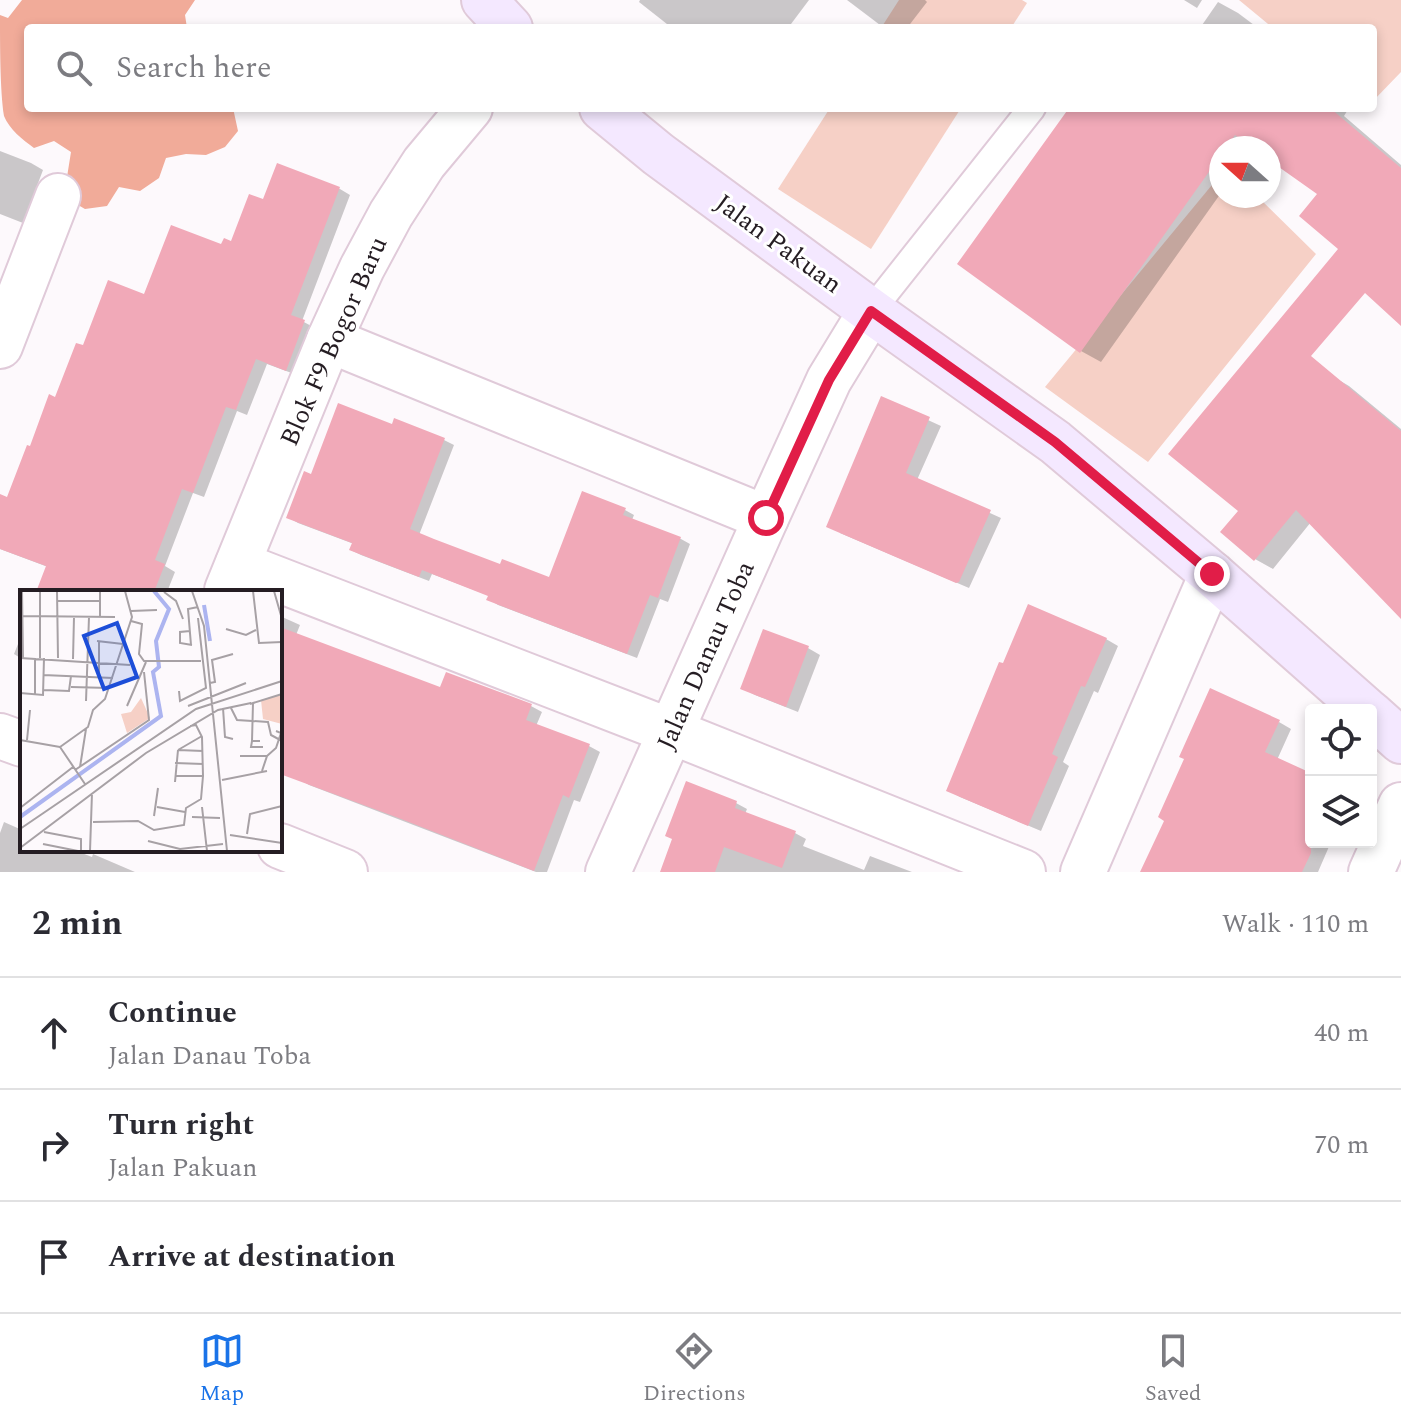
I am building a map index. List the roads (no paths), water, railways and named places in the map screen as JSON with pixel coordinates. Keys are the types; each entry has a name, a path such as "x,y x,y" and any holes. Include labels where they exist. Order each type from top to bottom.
{"street":[{"path":"484,0 506,24"},
{"name":"Blok F9 Bogor Baru","path":"232,578 329,340 362,268 391,214 424,163 467,112"},
{"name":"Jalan Pakuan","path":"607,112 658,154 871,311 1055,442 1212,574 1359,704"},
{"path":"0,346 58,196"},
{"name":"Jalan Danau Toba","path":"608,872 829,380 871,311"},
{"path":"329,340 766,518"},
{"path":"1083,872 1212,574"},
{"path":"232,578 266,590"},
{"path":"282,595 670,731 1023,872"},
{"path":"1377,719 1401,741"},
{"path":"0,736 20,743"},
{"path":"1371,872 1401,805"},
{"path":"282,847 345,872"}],"lane":[{"path":"871,311 1029,112"}]}
